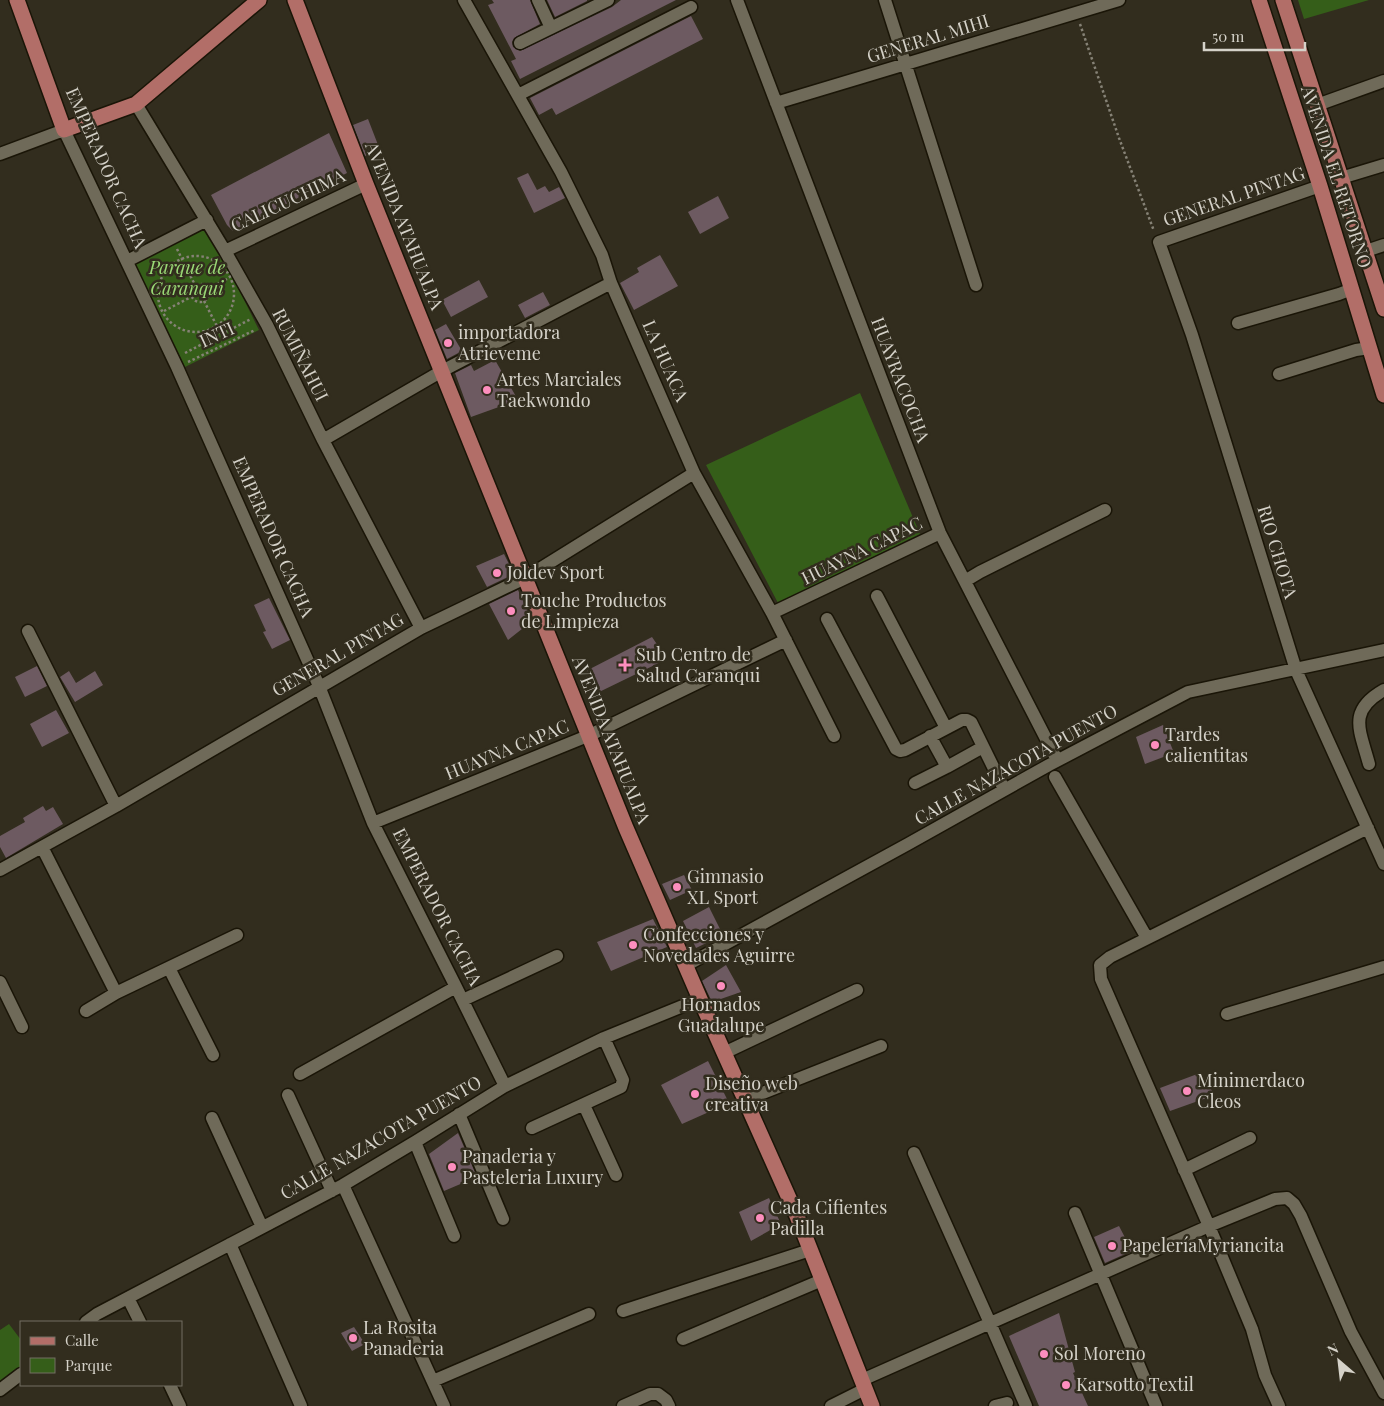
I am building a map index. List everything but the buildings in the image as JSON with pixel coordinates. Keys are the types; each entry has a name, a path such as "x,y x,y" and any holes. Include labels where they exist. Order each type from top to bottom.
{"main road":[{"name":"EMPERADOR CACHA","path":"17,0 64,130"},
{"path":"64,130 136,104 260,0"},
{"name":"AVENIDA ATAHUALPA","path":"295,0 366,184 626,828 685,966 797,1216 872,1406"},
{"name":"AVENIDA EL RETORNO","path":"1259,0 1320,186 1384,395"},
{"name":"AVENIDA EL RETORNO","path":"1283,0 1384,309"}],"street":[{"name":"LA HUACA","path":"464,0 561,172 602,255 611,283 694,473 772,613 834,736"},
{"path":"538,0 552,28"},
{"name":"HUAYRACOCHA","path":"737,0 940,533 1057,760"},
{"path":"885,0 976,285"},
{"name":"GENERAL MIHI","path":"776,103 1119,0"},
{"path":"520,43 601,2"},
{"path":"518,95 691,7"},
{"path":"1318,105 1384,81"},
{"name":"RUMIÑAHUI","path":"136,104 206,220 222,254 267,325 421,628"},
{"path":"0,154 64,130"},
{"name":"EMPERADOR CACHA","path":"64,130 177,367 319,686 374,823 505,1086"},
{"path":"1342,178 1384,165"},
{"name":"CALICUCHIMA","path":"222,254 366,184"},
{"name":"GENERAL PINTAG","path":"1158,242 1320,186"},
{"path":"127,261 206,220"},
{"name":"RIO CHOTA","path":"1158,242 1192,335 1296,670 1384,864"},
{"path":"1366,251 1384,245"},
{"path":"324,440 442,372 611,283"},
{"path":"1238,323 1352,289"},
{"path":"1279,374 1356,350 1370,348"},
{"name":"GENERAL PINTAG","path":"0,870 116,806 421,628 525,578 694,473"},
{"path":"965,581 1105,510"},
{"name":"HUAYNA CAPAC","path":"772,613 940,533"},
{"path":"877,596 946,728"},
{"path":"827,619 896,749 900,751 905,750 962,720 967,720 971,722 1004,789"},
{"path":"28,631 116,806"},
{"name":"HUAYNA CAPAC","path":"374,823 590,736 786,640"},
{"name":"CALLE NAZACOTA PUENTO","path":"685,966 1057,760 1188,692 1384,650"},
{"path":"1369,764 1359,726 1359,717 1365,705 1384,690"},
{"path":"930,736 947,766"},
{"path":"915,783 983,747"},
{"path":"1055,777 1147,938"},
{"path":"1279,1406 1265,1375 1252,1329 1101,979 1100,965 1110,956 1368,828"},
{"path":"42,847 116,993"},
{"path":"86,1011 116,993 237,935"},
{"path":"463,1000 557,956"},
{"path":"1227,1014 1384,967"},
{"path":"169,968 213,1055"},
{"path":"0,982 22,1027"},
{"path":"300,1074 456,987"},
{"path":"724,1052 857,990"},
{"name":"CALLE NAZACOTA PUENTO","path":"87,1321 97,1314 338,1188 505,1086 604,1038 700,999"},
{"path":"532,1128 621,1087 623,1080 604,1038"},
{"path":"745,1100 881,1046"},
{"path":"288,1095 338,1188 444,1406"},
{"path":"584,1105 616,1175"},
{"path":"459,1114 503,1218"},
{"path":"212,1118 262,1227"},
{"path":"1184,1170 1250,1138"},
{"path":"415,1142 454,1236"},
{"path":"914,1153 1026,1406"},
{"path":"830,1406 863,1384 990,1323 1209,1226 1275,1199 1287,1198 1294,1204 1351,1332 1384,1394"},
{"path":"1075,1213 1156,1406"},
{"path":"230,1244 301,1406"},
{"path":"622,1311 810,1250"},
{"path":"683,1338 822,1280"},
{"path":"128,1298 140,1321"},
{"path":"433,1381 589,1314"},
{"path":"0,1390 20,1375"},
{"path":"170,1386 180,1406"},
{"path":"622,1406 650,1394 658,1394 666,1400 669,1406"}],"path":[{"path":"1076,13 1119,138 1158,242"},
{"path":"169,252 184,245"},
{"path":"176,249 195,285"},
{"path":"222,254 240,296"},
{"path":"152,292 162,310 167,319 176,326 187,331 199,332 212,329 223,322 231,311 234,285 229,273 220,264 208,257 195,256 182,259 168,269 159,285 158,297 162,310 172,331"},
{"path":"208,289 230,278"},
{"path":"204,302 195,302 190,292 195,285 202,284 208,289"},
{"path":"204,302 208,297 208,289"},
{"path":"162,310 191,297"},
{"path":"204,302 221,334"},
{"path":"183,353 252,319 248,312"},
{"name":"INTI","path":"177,367 267,325"}],"green space":[{"path":"1298,0 1369,0 1304,19"},
{"name":"Parque de Caranqui","path":"206,223 259,330 185,367 132,260"},
{"path":"860,393 920,534 778,603 706,465"},
{"path":"9,1324 20,1339 20,1375 0,1390 0,1330"}],"place":[{"name":"importadora Atrieveme","path":"448,343"},
{"name":"Artes Marciales Taekwondo","path":"487,390"},
{"name":"Joldev Sport","path":"497,573"},
{"name":"Touche Productos de Limpieza","path":"511,611"},
{"name":"Sub Centro de Salud Caranqui","path":"625,665"},
{"name":"Tardes calientitas","path":"1155,745"},
{"name":"Gimnasio XL Sport","path":"677,887"},
{"name":"Confecciones y Novedades Aguirre","path":"633,945"},
{"name":"Hornados Guadalupe","path":"721,986"},
{"name":"Minimerdaco Cleos","path":"1187,1091"},
{"name":"Diseño web creativa","path":"695,1094"},
{"name":"Panaderia y Pasteleria Luxury","path":"452,1167"},
{"name":"Cada Cifientes Padilla","path":"760,1218"},
{"name":"PapeleríaMyriancita","path":"1112,1246"},
{"name":"La Rosita Panaderia","path":"353,1338"},
{"name":"Sol Moreno","path":"1044,1354"},
{"name":"Karsotto Textil","path":"1066,1385"}]}
